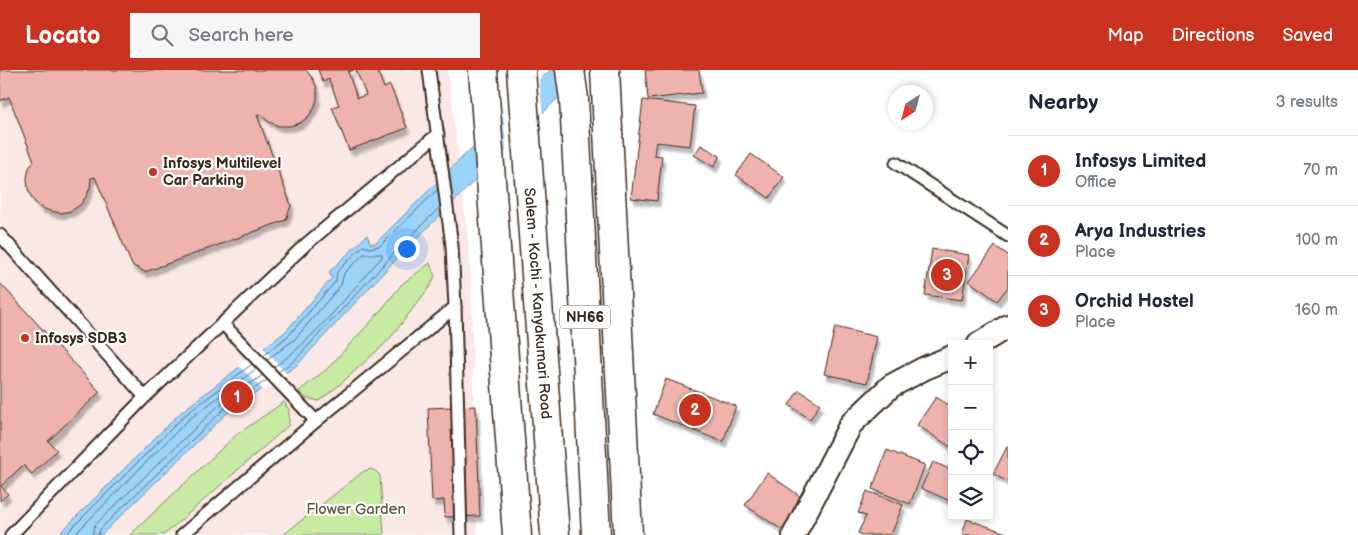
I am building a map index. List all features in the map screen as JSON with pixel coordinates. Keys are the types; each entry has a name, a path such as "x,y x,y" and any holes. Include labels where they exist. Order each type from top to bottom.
{"main road":[{"path":"483,70 517,535"},
{"name":"Salem - Kochi - Kanyakumari Road","path":"522,70 555,535"},
{"name":"NH66","path":"570,70 574,99 596,535"},
{"path":"606,75 628,535"}],"street":[{"path":"985,340 1008,326"},
{"path":"794,535 851,424 891,386 925,368 948,359"}],"lane":[{"path":"429,70 452,246 456,307 461,535"},
{"path":"11,535 145,397 305,245 438,134"},
{"path":"896,163 1008,236"},
{"path":"0,235 145,397"},
{"path":"182,535 316,421 456,307"},
{"path":"223,324 316,421"},
{"path":"196,535 197,522"}],"shaded area":[{"path":"0,70 448,70 470,258 477,535 0,535"}],"green space":[{"path":"430,263 435,276 431,285 388,341 319,401 306,398 299,391 327,369 377,315 402,284"},
{"path":"284,402 289,410 289,425 164,535 130,535 236,435"},
{"name":"Flower Garden","path":"371,469 380,476 384,535 283,535 364,471"}],"water":[{"path":"550,70 586,70 400,255 297,365 227,413 101,535 58,535 181,412 285,332 332,278 329,272 367,235 370,243 376,243"}],"pier":[{"path":"539,78 543,116 506,151 503,114"},
{"path":"262,347 288,375 264,391 238,365"}],"building":[{"name":"Infosys Multilevel Car Parking","path":"0,70 306,70 317,88 317,99 314,109 308,117 300,123 290,126 279,126 269,122 260,114 257,115 291,205 286,220 145,272 132,265 95,177 91,178 90,188 86,197 80,205 71,211 61,213 50,211 40,207 32,199 28,189 27,178 29,168 34,161 9,97 0,101"},
{"path":"318,70 354,70 348,72 357,98 366,95 356,70 377,70 384,88 390,85 407,128 349,150 332,107 339,105 329,79 323,82"},
{"path":"645,70 699,70 702,93 648,99"},
{"path":"643,100 695,106 690,146 656,142 654,155 662,156 657,201 631,198"},
{"path":"701,145 720,156 714,167 694,155"},
{"path":"751,154 784,177 769,198 736,175"},
{"path":"995,246 1008,255 1008,287 997,301 969,281"},
{"path":"932,249 969,255 962,300 925,295"},
{"name":"Infosys SDB3","path":"0,283 100,392 48,441 57,450 32,474 23,465 1,486 8,494 0,501"},
{"path":"835,327 877,337 867,383 824,374"},
{"path":"666,379 736,406 723,442 653,414"},
{"path":"799,390 820,404 810,419 789,405"},
{"path":"936,397 948,404 948,445 917,425"},
{"path":"476,406 480,516 445,517 444,500 432,501 428,408"},
{"path":"1008,445 1008,482 993,474"},
{"path":"887,450 925,465 910,504 872,489"},
{"path":"933,462 948,468 948,500 921,488"},
{"path":"767,473 807,501 785,532 745,505"},
{"path":"867,491 903,505 891,535 862,535 858,533 866,516 858,513"},
{"path":"967,520 1006,533 1006,535 962,535"}],"place":[{"name":"Infosys Multilevel Car Parking","path":"153,172"},
{"name":"Orchid Hostel","path":"947,275"},
{"name":"Infosys SDB3","path":"25,338"},
{"name":"Infosys Limited","path":"237,397"},
{"name":"Arya Industries","path":"695,410"}]}
